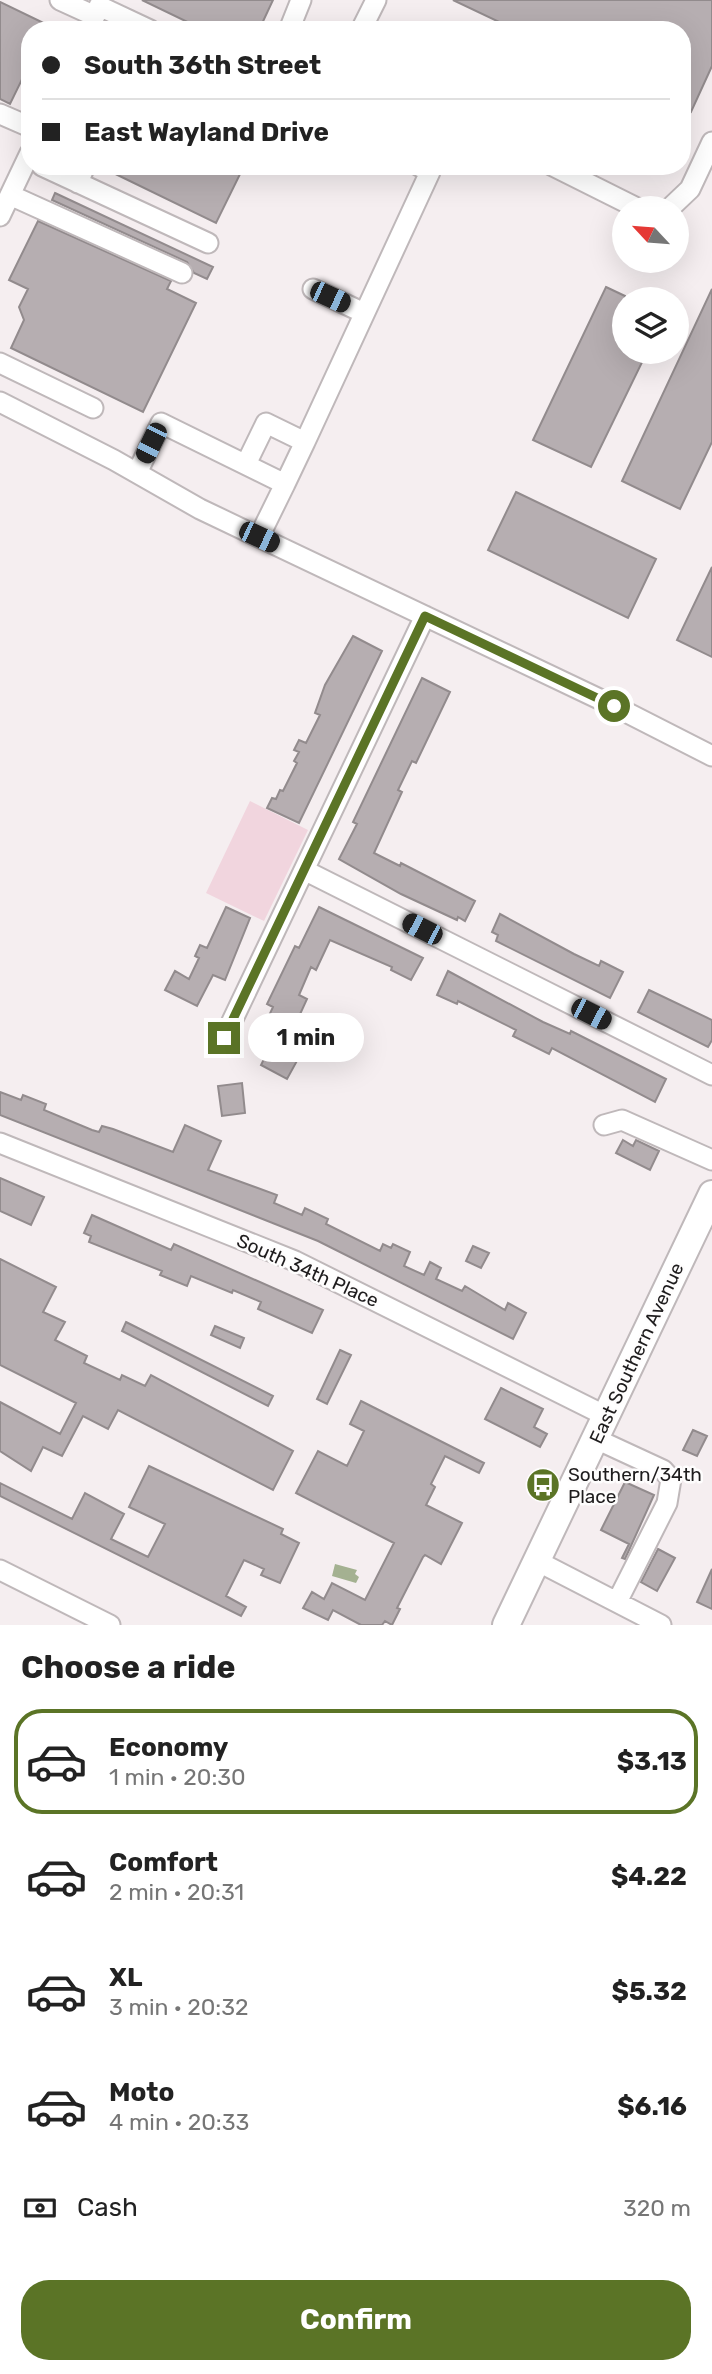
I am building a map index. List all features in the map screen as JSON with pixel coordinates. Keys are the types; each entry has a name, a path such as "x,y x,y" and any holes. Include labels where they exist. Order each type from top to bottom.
{"main road":[{"name":"East Southern Avenue","path":"506,1625 712,1194"}],"street":[{"path":"60,0 121,21"},
{"path":"293,21 301,0"},
{"path":"366,21 376,0"},
{"path":"0,114 21,123"},
{"path":"683,196 690,189 712,142"},
{"path":"0,216 22,175"},
{"path":"82,175 208,243"},
{"path":"259,537 429,175"},
{"path":"571,175 613,196"},
{"path":"10,194 182,273"},
{"path":"313,289 364,313"},
{"path":"0,363 93,408"},
{"path":"0,402 200,509 712,757"},
{"path":"137,473 161,423 285,484"},
{"path":"246,464 266,423 305,442"},
{"path":"224,1038 425,616"},
{"path":"304,870 712,1074"},
{"path":"604,1125 622,1120 712,1160"},
{"name":"South 34th Place","path":"0,1143 295,1261 601,1427 663,1470 671,1479 667,1503 617,1602"},
{"path":"537,1561 661,1625"},
{"path":"0,1570 110,1625"}],"shaded area":[{"path":"250,801 308,830 264,921 206,893"},
{"path":"335,1564 357,1570 355,1574 359,1577 356,1583 332,1576"}],"building":[{"path":"142,0 273,0 263,21 185,21"},
{"path":"453,0 712,0 712,66 691,112 691,21 497,21"},
{"path":"0,2 39,21 21,21 21,81 10,104 0,99"},
{"path":"117,175 240,175 216,223"},
{"path":"55,193 213,267 207,279 194,273 187,262 52,200"},
{"path":"38,221 171,281 167,289 196,303 143,412 11,348 24,320 19,307 28,289 9,280"},
{"path":"606,287 612,290 612,364 641,364 591,467 533,440"},
{"path":"712,289 712,442 680,509 622,481 677,364 689,364 689,338"},
{"path":"516,492 656,559 628,618 488,550"},
{"path":"712,567 712,657 677,640"},
{"path":"353,636 382,651 299,823 267,808 272,798 276,799 280,790 283,791 297,763 294,761 299,752 294,750 299,740 306,743 320,715 315,713 325,685"},
{"path":"422,678 450,692 416,763 412,761 398,790 402,792 374,853 400,866 401,863 475,901 465,921 458,917 457,920 401,894 339,859 357,824 353,822"},
{"path":"226,907 250,918 225,980 213,975 197,1006 165,990 175,971 189,979 199,958 195,956 200,945 207,948"},
{"path":"319,907 423,958 411,980 391,970 392,967 330,940 316,970 311,967 299,995 307,999 296,1023 300,1025 287,1053 298,1059 287,1079 261,1065 275,1037 262,1031 273,1007 267,1004 295,946 299,948"},
{"path":"500,914 599,966 601,961 623,972 610,998 496,941 498,935 492,932"},
{"path":"448,971 543,1022 570,1034 571,1031 666,1079 655,1102 552,1048 549,1054 513,1036 516,1030 458,1001 457,1004 437,995"},
{"path":"649,990 712,1020 712,1040 708,1047 638,1012"},
{"path":"242,1083 245,1113 222,1116 218,1086"},
{"path":"0,1092 21,1100 23,1095 46,1104 44,1110 92,1130 99,1132 102,1126 173,1152 185,1125 221,1141 208,1170 277,1195 274,1203 302,1215 305,1208 328,1219 326,1224 380,1251 383,1244 391,1248 393,1244 410,1252 404,1266 424,1275 430,1262 441,1268 436,1279 462,1291 465,1286 505,1310 508,1303 526,1313 513,1339 318,1241 0,1115"},
{"path":"623,1140 633,1146 636,1140 659,1151 650,1170 616,1153"},
{"path":"0,1178 44,1197 31,1225 0,1211"},
{"path":"92,1215 171,1250 174,1244 323,1310 312,1333 258,1309 261,1302 233,1290 232,1293 191,1276 187,1286 160,1275 162,1271 89,1242 91,1236 84,1233"},
{"path":"473,1246 489,1253 481,1268 466,1261"},
{"path":"0,1259 56,1287 43,1312 65,1322 55,1340 87,1356 84,1363 120,1380 122,1375 145,1386 151,1375 293,1451 273,1490 118,1410 108,1429 83,1416 62,1456 43,1447 31,1471 0,1451 0,1402 60,1434 76,1403 0,1365"},
{"path":"126,1322 273,1396 268,1406 122,1331"},
{"path":"215,1326 244,1338 240,1348 211,1335"},
{"path":"340,1350 351,1355 327,1404 317,1399"},
{"path":"501,1388 543,1409 534,1427 547,1434 540,1447 485,1419"},
{"path":"361,1401 484,1463 479,1473 445,1456 431,1484 435,1487 426,1505 462,1523 441,1564 425,1555 423,1557 397,1608 400,1609 392,1625 385,1621 382,1625 361,1625 333,1610 328,1620 303,1608 312,1592 324,1599 332,1583 365,1600 394,1543 296,1493 318,1451 347,1466 364,1431 350,1424"},
{"path":"693,1430 707,1436 697,1456 683,1450"},
{"path":"149,1466 283,1529 281,1534 299,1543 280,1583 261,1575 264,1569 244,1560 226,1596 246,1607 241,1616 0,1496 0,1483 72,1519 85,1493 124,1514 111,1539 148,1557 165,1524 129,1507"},
{"path":"625,1482 654,1495 625,1559 622,1558 629,1544 601,1530"},
{"path":"658,1549 675,1558 657,1591 641,1582"},
{"path":"712,1569 712,1609 697,1602"}],"place":[{"name":"Southern/34th Place","path":"543,1485"}],"route":[{"path":"224,1038 425,616 614,706"}]}
